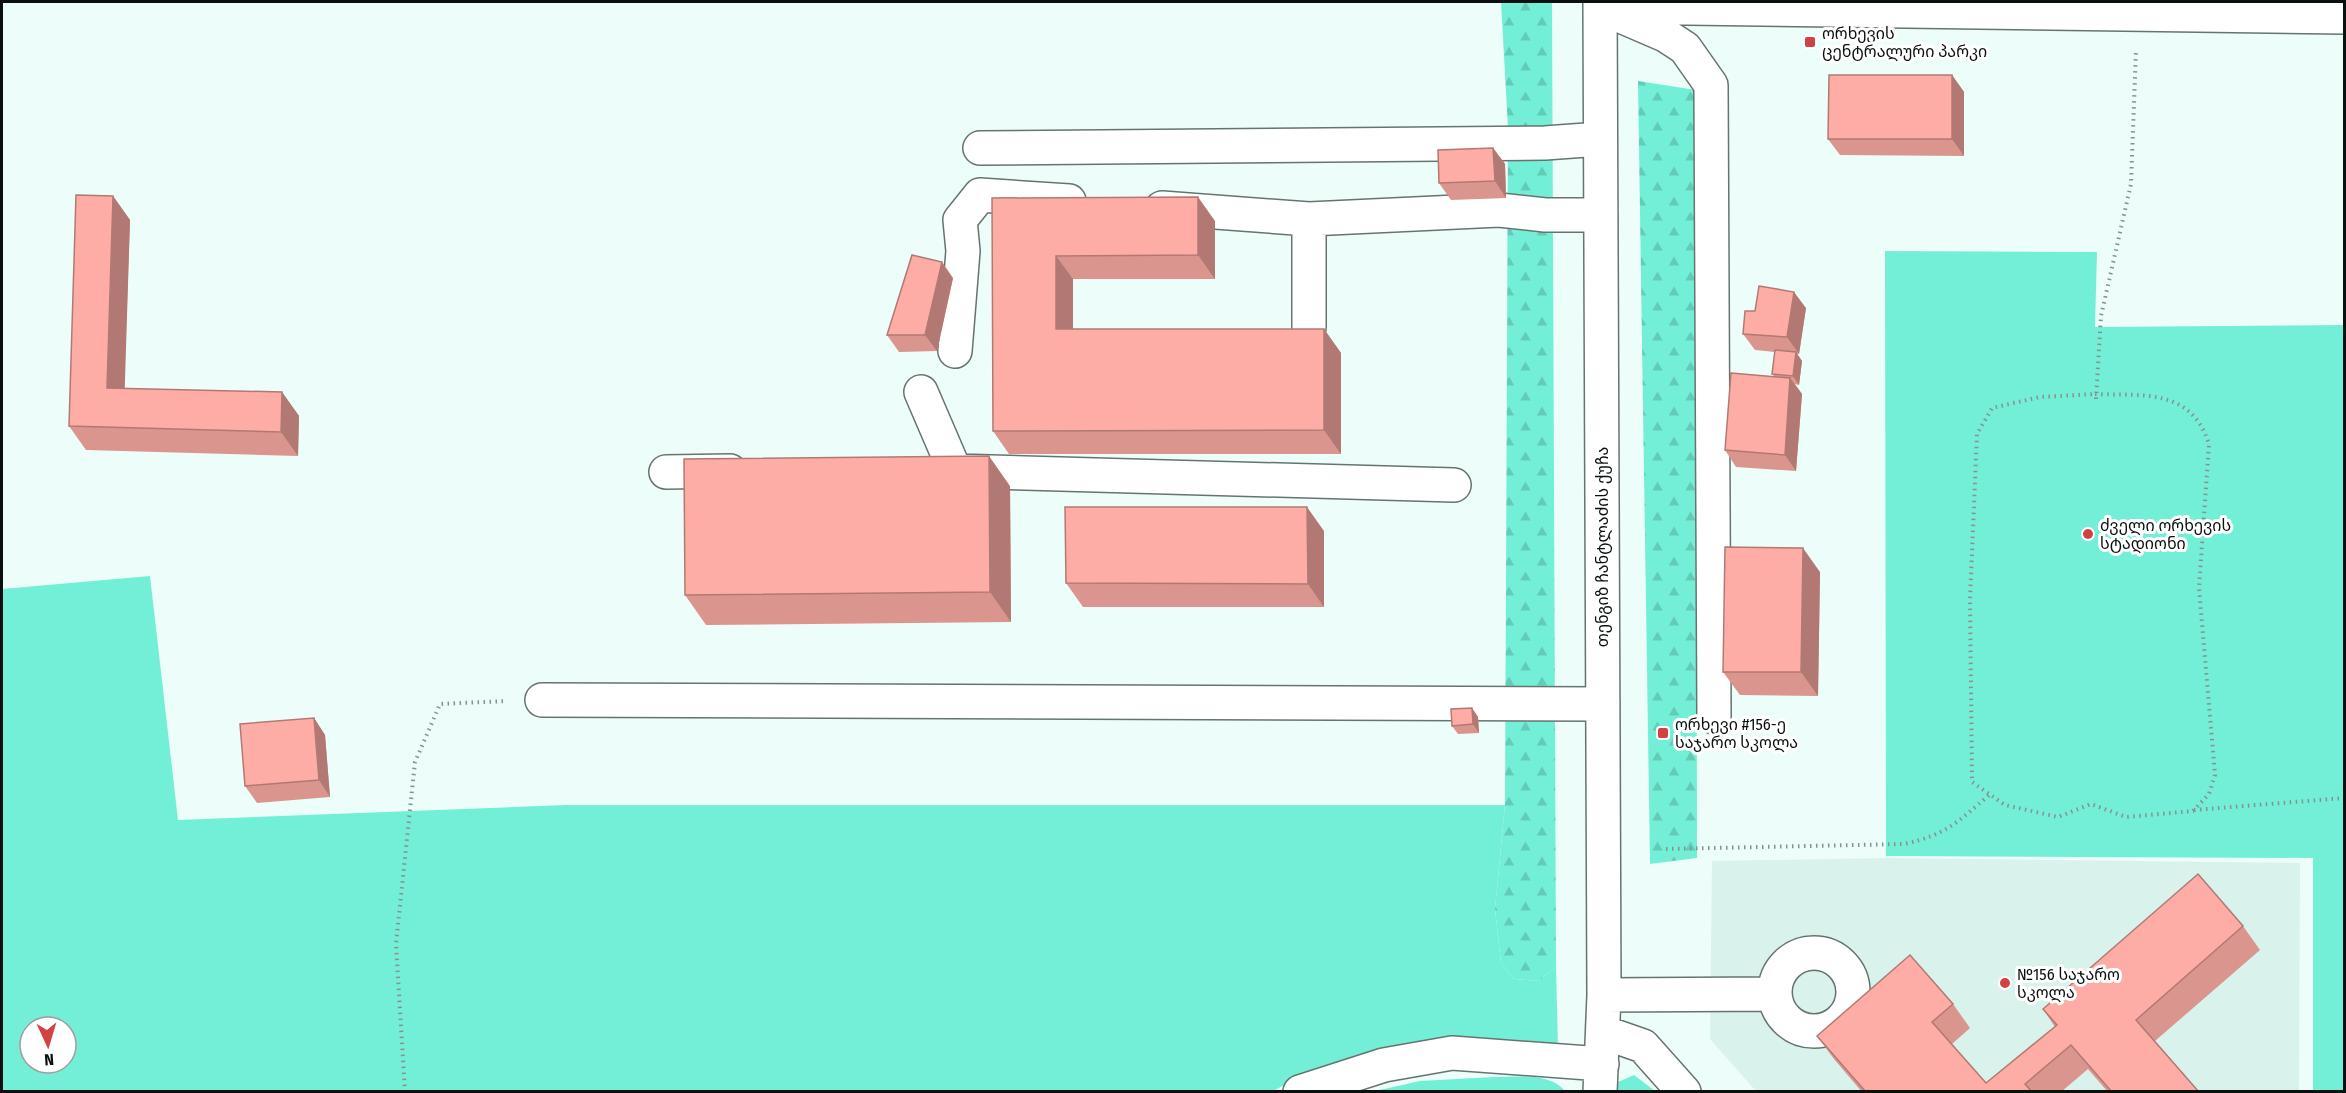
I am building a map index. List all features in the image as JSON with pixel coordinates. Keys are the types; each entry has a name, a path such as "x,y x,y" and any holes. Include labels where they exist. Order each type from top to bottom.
{"street":[{"path":"1600,4 2344,17"},
{"path":"1600,4 1665,35 1685,48 1711,85 1714,717"},
{"name":"თენგიზ ჩანტლაძის ქუჩა","path":"1600,4 1604,995 1601,1078"},
{"path":"980,148 1545,143 1600,139"},
{"path":"955,351 963,251 960,220 980,195 1097,203"},
{"path":"1133,206 1309,219 1499,210 1545,215 1601,215"},
{"path":"1309,219 1309,327"},
{"path":"921,392 955,471"},
{"path":"666,472 758,471"},
{"path":"920,471 1454,485"},
{"path":"542,700 1603,704"},
{"path":"1604,995 1774,994"},
{"path":"1603,1032 1643,1046 1684,1092"},
{"path":"1300,1092 1384,1065 1452,1053 1601,1078"}],"path":[{"path":"2096,396 2101,316 2131,184 2138,14"},
{"path":"2193,811 2209,794 2215,775 2209,729 2208,669 2199,588 2209,444 2203,424 2173,399 2096,396 2040,397 1992,408 1977,434 1971,600 1972,782 2004,805 2058,817 2091,804 2126,816 2193,811 2344,798"},
{"path":"405,1092 396,944 415,762 440,704 542,700"},
{"path":"1666,849 1904,844 1932,838 1955,825 1989,795"}],"shaded area":[{"name":"№156 საჯარო სკოლა","path":"1889,858 2300,863 2299,1091 1756,1091 1710,1039 1712,861"}],"green space":[{"path":"1501,2 1552,2 1556,966 1539,981 1514,979 1501,963 1495,909 1505,805 1508,128"},
{"path":"1638,81 1696,90 1697,858 1650,864"},
{"path":"1885,251 2097,252 2095,327 2344,325 2344,1091 2313,1091 2313,858 1886,856"},
{"path":"150,576 178,820 566,805 1505,805 1495,909 1501,963 1514,979 1539,981 1556,966 1558,1048 1471,1039 1420,1042 1394,1046 1344,1060 1273,1091 2,1092 2,589"},
{"path":"1634,1075 1655,1091 1617,1091 1618,1082"},
{"path":"1494,1077 1541,1078 1559,1085 1565,1091 1375,1091 1420,1081"}],"building":[{"path":"1829,75 1952,75 1952,139 1828,139"},
{"path":"1493,148 1495,181 1439,183 1438,150"},
{"path":"76,195 113,196 107,388 282,392 281,432 69,426"},
{"path":"1198,197 1198,255 1056,256 1056,329 1324,329 1324,430 993,431 992,198"},
{"path":"912,255 942,262 925,335 887,335"},
{"path":"1759,286 1794,292 1787,337 1743,334 1745,311 1755,311"},
{"path":"1775,350 1796,352 1793,376 1772,374"},
{"path":"1731,373 1790,378 1785,455 1725,450"},
{"path":"989,456 990,592 685,595 684,459"},
{"path":"1065,507 1307,507 1308,584 1066,583"},
{"path":"1725,547 1803,548 1801,672 1723,672"},
{"path":"1472,708 1473,724 1452,726 1451,709"},
{"path":"314,718 319,780 245,786 240,724"},
{"path":"2198,874 2243,926 2136,1020 2199,1092 2112,1092 2071,1045 2025,1084 2032,1092 1866,1092 1817,1036 1910,955 1953,1004 1932,1022 1986,1083 2057,1025 2043,1009"}],"place":[{"name":"ორხევის ცენტრალური პარკი","path":"1810,42"},
{"name":"ძველი ორხევის სტადიონი","path":"2088,534"},
{"name":"ორხევი #156-ე საჯარო სკოლა","path":"1663,733"},
{"name":"№156 საჯარო სკოლა","path":"2005,983"}]}
